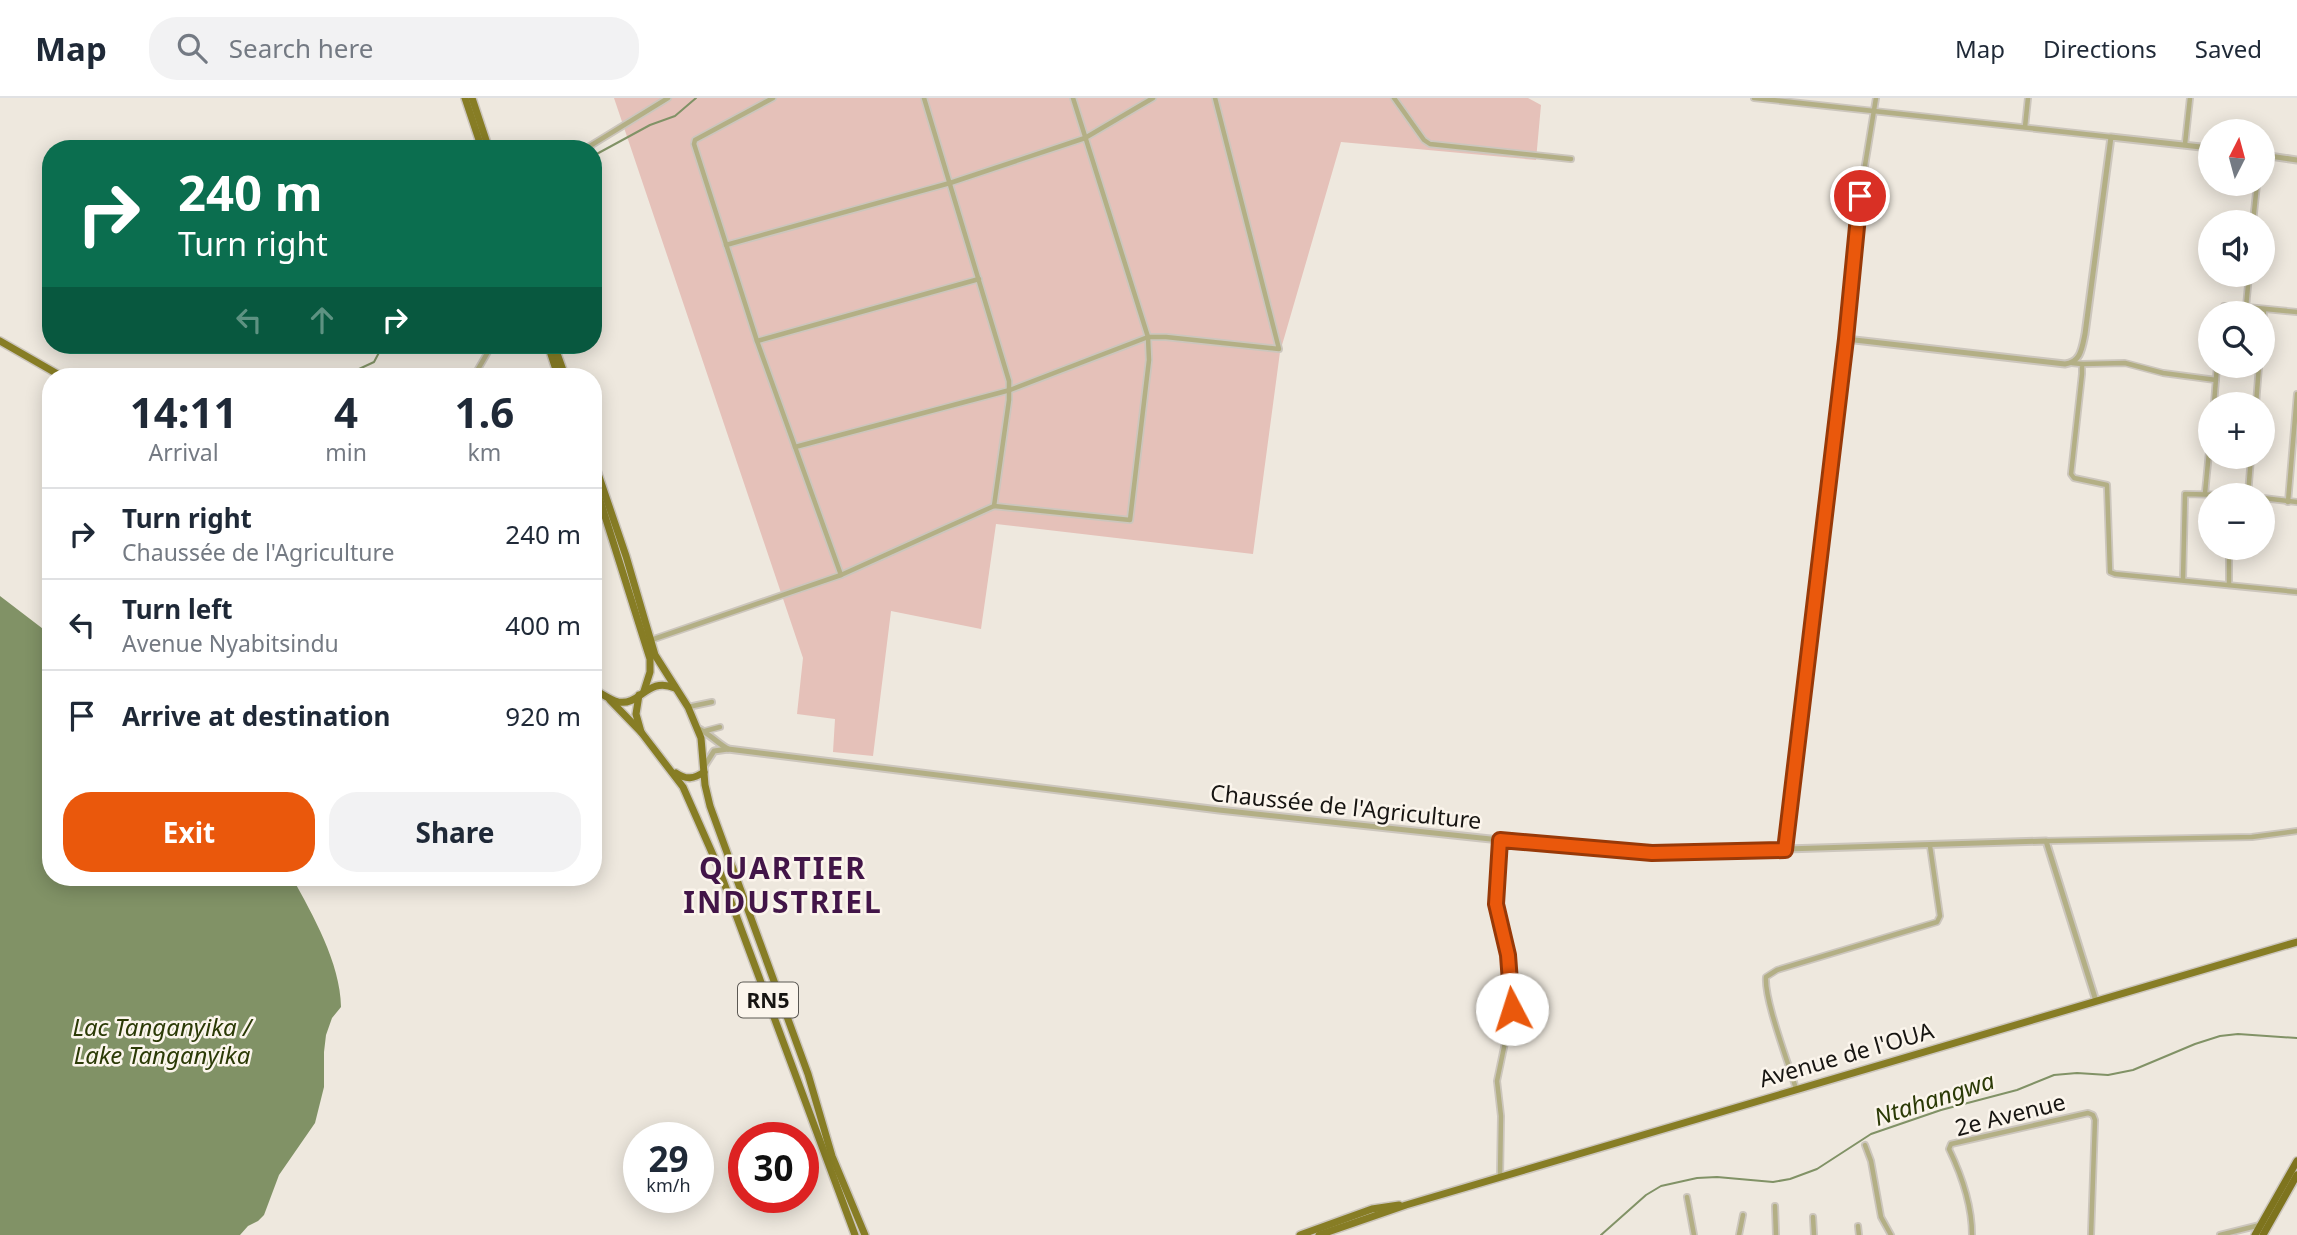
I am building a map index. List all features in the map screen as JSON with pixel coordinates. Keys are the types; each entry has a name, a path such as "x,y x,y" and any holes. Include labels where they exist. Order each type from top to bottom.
{"highway":[{"path":"2263,1229 2297,1161"},
{"path":"2255,1235 2263,1229 2297,1175"}],"main road":[{"path":"465,98 479,140"},
{"path":"471,98 486,140"},
{"path":"0,341 47,368"},
{"path":"602,485 626,556 650,644 650,672 636,714 641,732"},
{"path":"602,504 650,644"},
{"name":"RN5","path":"650,644 658,662 701,730 710,806 807,1074 832,1156 865,1235"},
{"path":"602,694 623,702 658,685 676,688"},
{"path":"605,696 641,732"},
{"name":"RN5","path":"641,732 683,787 717,864 855,1235"},
{"path":"671,769 686,778 698,776 704,768"},
{"name":"Avenue de l'OUA","path":"1319,1235 1381,1206 1406,1205 2297,942"},
{"path":"757,972 769,967"},
{"name":"Avenue de l'OUA","path":"1300,1235 1357,1217"}],"street":[{"path":"600,140 668,98"},
{"path":"774,98 694,141 757,341 841,575"},
{"path":"924,98 1008,374 1010,390 994,506"},
{"path":"650,644 841,575 994,506 1130,520 1149,360 1148,337 1073,98"},
{"path":"726,245 950,183 1085,138 1153,98"},
{"path":"795,447 1010,390 1148,337 1279,349 1215,98"},
{"path":"1394,98 1424,141 1430,144 1571,159"},
{"path":"1754,98 2198,146"},
{"path":"1785,850 1846,339 1860,196 1876,98"},
{"path":"2025,127 2028,98"},
{"path":"2185,144 2190,98"},
{"path":"2072,363 2080,354 2085,334 2111,137"},
{"path":"2275,157 2297,160"},
{"path":"757,341 979,279"},
{"path":"2275,310 2297,312"},
{"path":"1846,339 2065,364 2124,363 2163,373 2216,380 2215,392"},
{"path":"2082,363 2070,474 2074,478 2107,485 2109,570 2115,574 2297,592"},
{"path":"2288,502 2297,394"},
{"path":"2183,579 2184,495 2187,492 2198,493"},
{"path":"2275,500 2297,502"},
{"path":"2229,560 2230,585"},
{"path":"688,707 712,702"},
{"path":"701,730 720,727"},
{"name":"Chaussée de l'Agriculture","path":"701,730 728,749 1219,810 1652,853 2252,836 2297,831"},
{"path":"704,768 714,751 728,749"},
{"path":"1500,840 1496,904 1508,955 1512,1009 1497,1081 1501,1116 1500,1177"},
{"path":"2046,842 2096,1001"},
{"path":"1796,1089 1770,1004 1766,977 1777,970 1937,922 1940,916 1930,846"},
{"name":"2e Avenue","path":"1972,1235 1972,1220 1959,1170 1949,1149 1951,1144 2088,1113 2093,1115 2095,1120 2091,1235"},
{"path":"1865,1145 1873,1170 1881,1217 1891,1235"},
{"path":"1687,1197 1694,1235"},
{"path":"1775,1206 1776,1235"},
{"path":"1739,1235 1743,1214"},
{"path":"1813,1217 1814,1235"},
{"path":"1858,1226 1859,1235"},
{"path":"2220,1235 2263,1229"}],"shaded area":[{"path":"614,98 1528,98 1541,105 1536,160 1341,142 1280,352 1253,554 996,524 981,629 891,611 873,756 833,752 835,719 797,714 803,658"}],"water":[{"name":"Lac Tanganyika / Lake Tanganyika","path":"0,596 42,628 42,886 297,886 331,956 341,1007 332,1018 326,1035 324,1087 315,1123 279,1175 264,1215 240,1235 0,1235"}],"waterway":[{"path":"602,151 650,125 675,116 696,98"},
{"path":"361,368 374,362 378,354"},
{"name":"Ntahangwa","path":"1601,1235 1646,1195 1661,1186 1697,1178 1773,1182 1790,1179 1817,1169 1871,1134 1941,1110 2017,1090 2054,1075 2108,1075 2133,1070 2220,1036 2238,1034 2297,1038"}],"district":[{"name":"QUARTIER INDUSTRIEL","path":"783,884"}],"route":[{"path":"1512,1009 1508,955 1496,904 1500,840 1652,853 1785,850 1846,339 1860,196"}]}
